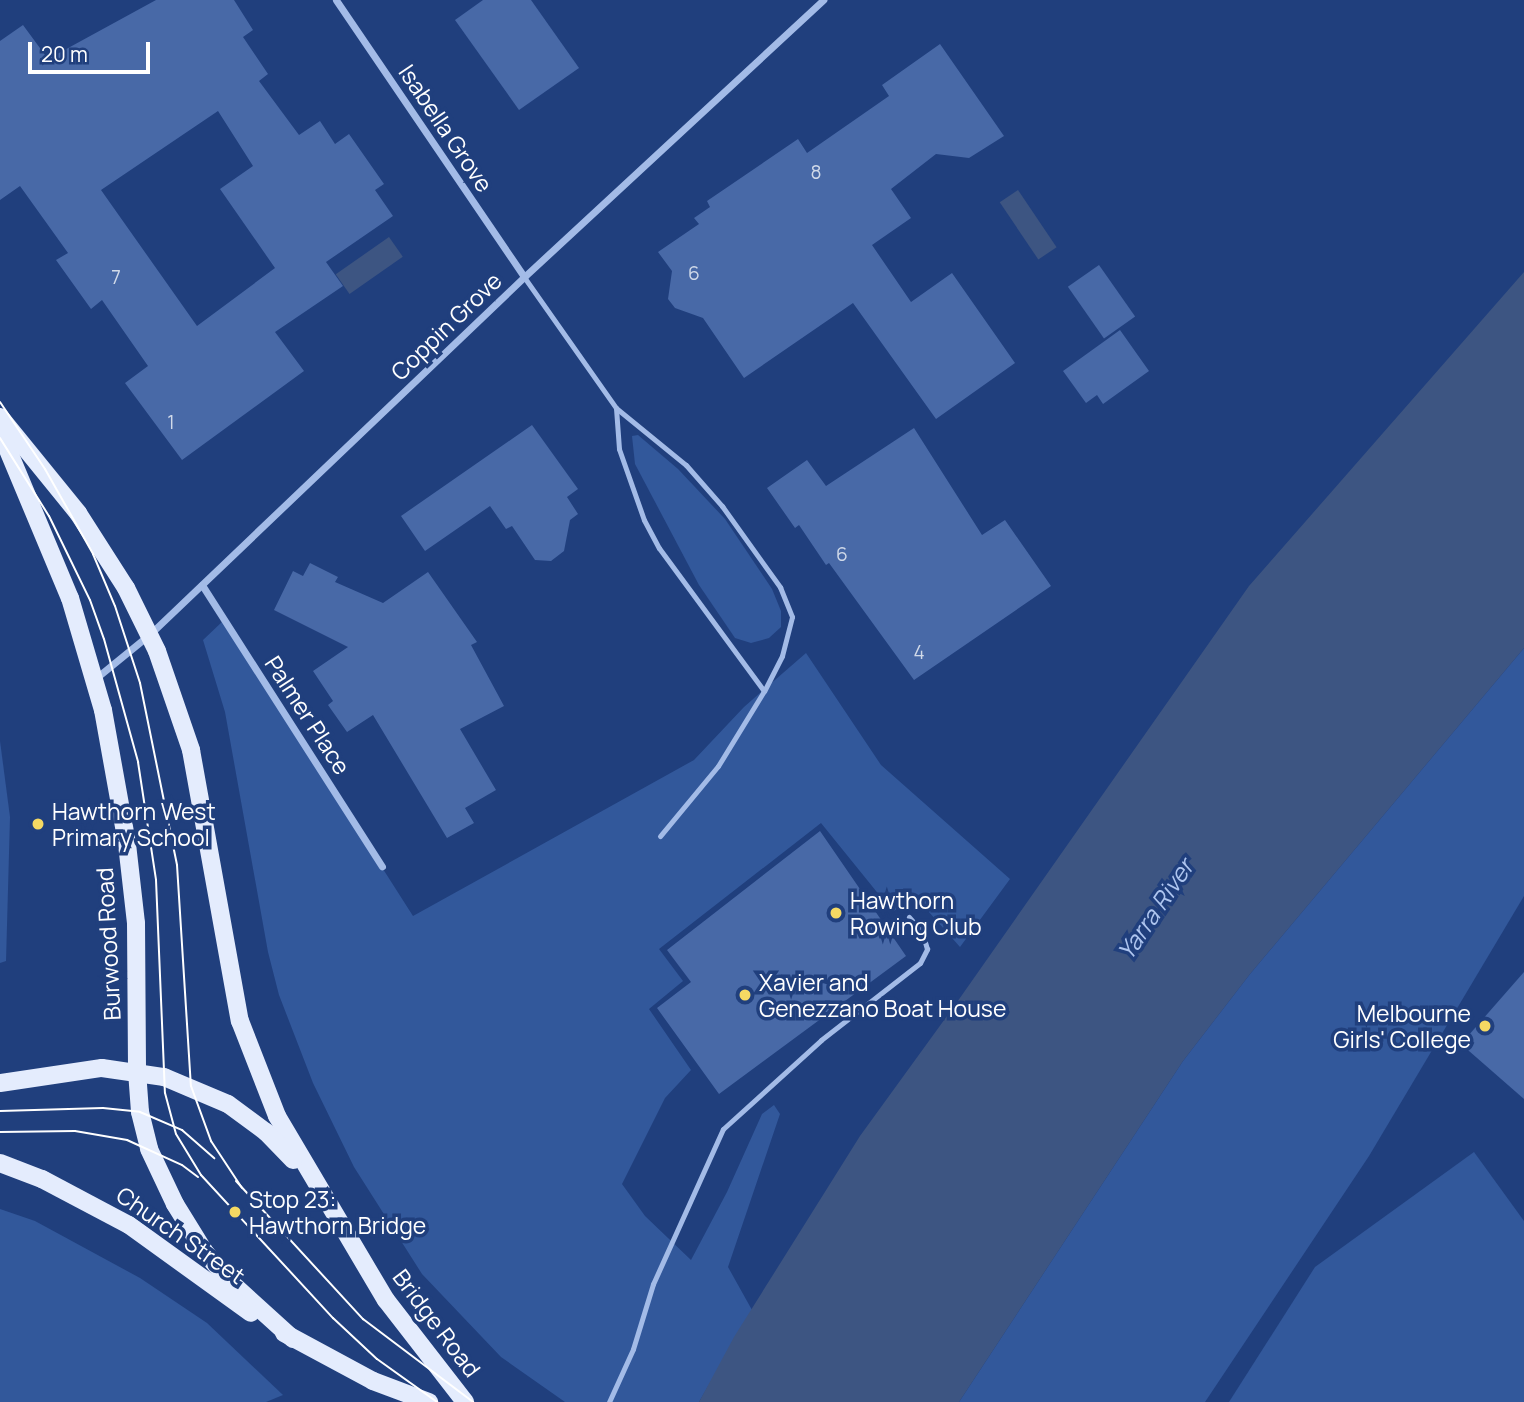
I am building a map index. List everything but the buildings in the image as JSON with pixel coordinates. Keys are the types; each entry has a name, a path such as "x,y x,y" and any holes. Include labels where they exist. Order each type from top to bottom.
{"main road":[{"path":"0,417 78,513 126,588 150,634 191,750 243,1031 276,1116 326,1202"},
{"name":"Burwood Road","path":"0,431 70,598 96,678 127,844 136,923 137,1071 141,1112 149,1149 183,1216 228,1280 293,1339"},
{"path":"0,1083 73,1070 137,1071 191,1086 252,1120 287,1152 326,1202"},
{"name":"Church Street","path":"0,1163 43,1179 129,1225 225,1297 293,1339"},
{"name":"Bridge Road","path":"326,1202 386,1300 465,1402"},
{"path":"293,1339 373,1381 429,1402"}],"street":[{"name":"Isabella Grove","path":"336,0 524,277"},
{"name":"Coppin Grove","path":"96,678 150,634 524,277 823,0"},
{"name":"Palmer Place","path":"202,584 382,866"}],"lane":[{"path":"524,277 616,408 686,465 722,506 780,587 792,617 782,656 764,691 718,766 660,836"},
{"path":"616,408 620,449 649,530 708,619 764,691"},
{"path":"609,1402 626,1366 653,1283 723,1129 821,1040 920,963 927,949 922,932 909,916"}],"shaded area":[{"path":"638,435 678,469 725,519 772,589 781,611 781,627 769,638 751,643 735,638 699,585 635,464 632,436"},
{"path":"224,620 413,916 694,760 744,707 806,653 881,765 1010,879 960,947 913,894 893,912 821,823 659,949 683,981 649,1009 691,1070 665,1098 622,1184 645,1216 691,1260 727,1192 762,1114 774,1105 780,1114 728,1267 752,1310 699,1402 565,1402 501,1357 422,1274 354,1167 313,1083 279,995 268,952 225,712 203,640"},
{"path":"1524,648 1524,896 1369,1156 1205,1402 959,1402 1183,1061 1250,974"},
{"path":"0,741 10,817 6,961 0,963"},
{"name":"Melbourne Girls' College","path":"1474,1152 1524,1221 1524,1402 1229,1402 1315,1267"},
{"path":"0,1209 35,1221 140,1278 207,1323 283,1395 266,1402 0,1402"}],"water":[{"path":"1018,190 1057,247 1038,260 1000,202"},
{"path":"389,237 403,257 350,294 336,274"},
{"name":"Yarra River","path":"1524,272 1524,648 1250,974 1183,1061 959,1402 699,1402 734,1337 860,1136 1249,586"}],"tram line":[{"path":"0,402 45,469 93,554 115,606 140,683 177,865 191,1086 211,1141 242,1188"},
{"path":"0,438 49,516 90,600 104,639 138,762 156,880 165,1093 176,1134 201,1175 333,1318 377,1359 437,1402"},
{"path":"0,1111 103,1108 140,1112 182,1130 214,1158"},
{"path":"0,1132 75,1131 127,1140 182,1165 198,1177"},
{"path":"236,1181 363,1319 473,1402"}],"place":[{"name":"Hawthorn West Primary School","path":"38,824"},
{"name":"Hawthorn Rowing Club","path":"836,913"},
{"name":"Xavier and Genezzano Boat House","path":"745,995"},
{"name":"Melbourne Girls' College","path":"1485,1026"},
{"name":"Stop 23: Hawthorn Bridge","path":"235,1212"}]}
